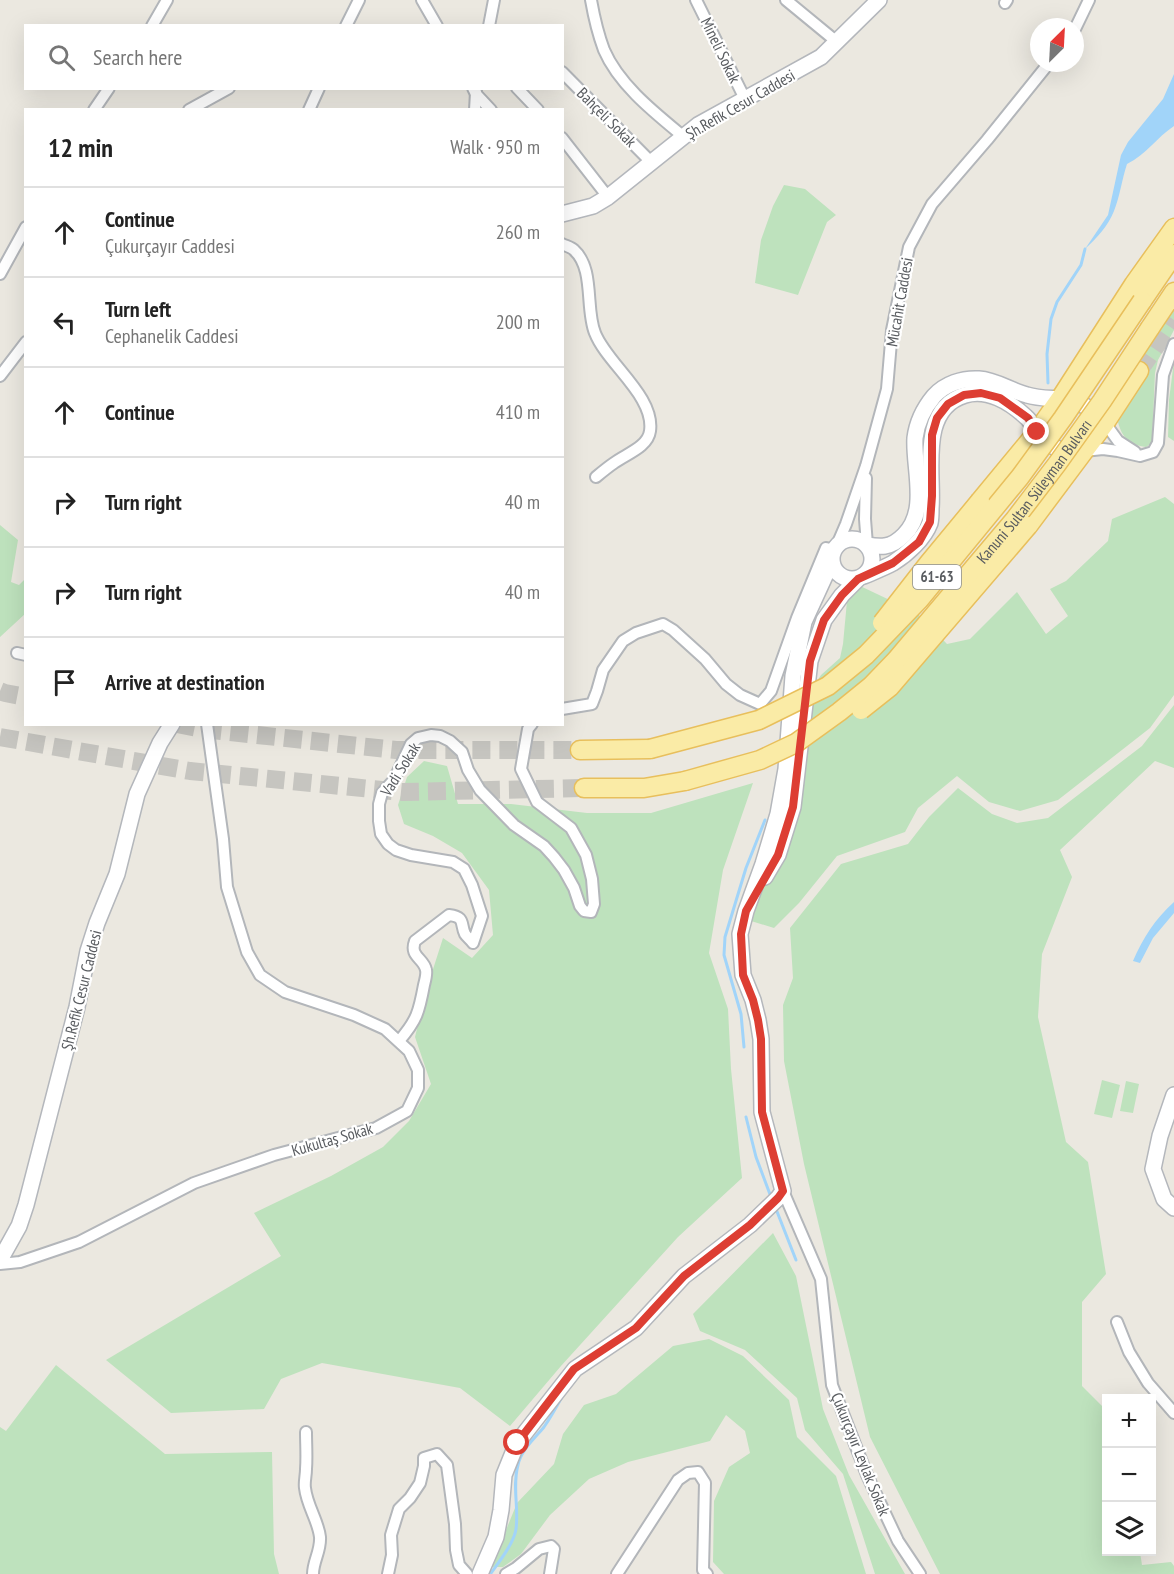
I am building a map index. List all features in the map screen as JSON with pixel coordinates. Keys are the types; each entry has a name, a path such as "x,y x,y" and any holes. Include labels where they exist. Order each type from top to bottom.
{"main road":[{"name":"61-63","path":"705,735 762,712 822,678 857,652 1037,432 1134,284 1174,228"},
{"name":"Kanuni Sultan Süleyman Bulvarı","path":"580,750 650,749 759,720 828,686 866,655 919,600 1020,477 1063,418 1174,254"},
{"name":"Kanuni Sultan Süleyman Bulvarı","path":"584,788 644,788 685,781 760,760 796,744 871,686 896,660 1015,519 1096,410 1174,292"},
{"name":"61-63","path":"718,772 750,772 778,765 834,732 890,687 1028,526 1105,423 1139,371"}],"street":[{"path":"153,24 167,0"},
{"path":"347,24 359,0"},
{"path":"422,0 436,24"},
{"path":"489,24 494,0"},
{"path":"591,0 605,51 618,73 649,108 684,137"},
{"name":"Mineli Sokak","path":"696,0 745,99"},
{"path":"786,0 837,42"},
{"path":"1080,18 1089,0"},
{"name":"Şh.Refik Cesur Caddesi","path":"564,211 593,206 608,197 698,125 821,57 873,2"},
{"name":"Mücahit Caddesi","path":"564,709 592,704 603,670 623,641 636,633 663,624 705,659 740,695 760,704 771,691 796,618 826,548 834,553 867,466 887,389 892,330 909,247 932,204 1042,72"},
{"name":"Bahçeli Sokak","path":"564,74 651,162"},
{"path":"95,108 108,90"},
{"path":"193,108 225,90"},
{"path":"310,108 318,90"},
{"path":"475,90 475,108"},
{"path":"475,90 489,108"},
{"path":"519,90 536,108"},
{"path":"564,141 608,197"},
{"path":"0,274 24,231"},
{"path":"564,245 574,250 583,261 594,333 606,353 630,381 648,410 651,428 649,438 644,443 596,477"},
{"path":"834,553 834,570 844,578 861,577 893,563 919,542 930,522 932,435 937,418 948,404 964,395 981,393 1000,398 1028,418 1037,432 1052,445 1070,454 1110,450 1140,456 1153,452 1158,443 1163,375 1174,344"},
{"path":"0,376 24,345"},
{"path":"480,1574 496,1537 504,1475 517,1443 574,1369 636,1328 684,1276 750,1225 776,1199 762,1112 761,1039 753,1000 743,975 741,934 746,911 778,814 786,770 793,676 804,622 834,553 848,539 855,539 867,545 886,546 898,542 908,531 916,515 918,497 915,438 920,418 927,404 938,392 947,385 961,380 980,379 998,383 1026,395 1069,400 1086,406 1101,418 1118,441 1140,456"},
{"path":"746,911 778,855 793,807 810,661 824,620 842,595 868,571 872,558 867,545 865,519 867,466"},
{"name":"Şh.Refik Cesur Caddesi","path":"0,1262 19,1226 26,1205 72,1028 88,951 117,874 137,794 160,743 171,726"},
{"name":"Kukultaş Sokak","path":"0,1262 20,1262 79,1242 194,1183 274,1155 376,1128 407,1111 418,1088 418,1070 409,1051 385,1029 354,1015 285,992 260,975 247,952 227,887 223,839 207,726"},
{"name":"Vadi Sokak","path":"399,1041 417,1016 426,971 412,947 415,941 449,915 459,917 465,933 473,942 482,916 464,868 453,862 411,855 396,850 381,834 379,804 382,793 394,780 411,744 418,738 431,735 440,736 450,741 462,752 468,771 480,790 514,825 554,857 574,888 580,906 585,911 591,912 594,904 592,879 586,855 571,828 537,802 521,769 530,726"},
{"path":"1174,1095 1160,1136 1153,1169 1164,1198 1174,1208"},
{"name":"Çukurçayır Leylak Sokak","path":"776,1199 821,1279 832,1385 867,1475 898,1541 920,1574"},
{"path":"1117,1322 1129,1352 1148,1383 1174,1413"},
{"path":"306,1432 304,1487 317,1522 320,1539 313,1574"},
{"path":"388,1574 392,1555 391,1535 399,1509 420,1483 424,1458 437,1454 447,1466 456,1550 459,1565 467,1574"},
{"path":"616,1574 678,1480 688,1473 698,1472 705,1483 703,1570 707,1574"},
{"path":"506,1574 539,1549 551,1546 554,1549 550,1574"}],"green space":[{"path":"784,185 805,189 836,215 827,222 798,295 755,283 761,240 773,206"},
{"path":"1174,308 1174,330 1158,360 1155,373 1152,443 1146,447 1140,446 1128,440 1118,422 1151,369 1139,360"},
{"path":"1174,361 1174,441 1168,437 1169,400"},
{"path":"1165,497 1174,504 1174,695 1150,728 1058,800 1020,811 989,802 957,776 918,808 905,832 837,856 799,903 774,928 751,921 752,909 807,755 801,706 821,675 840,658 847,601 856,584 917,613 947,644 970,639 1017,592 1046,634 1068,616 1050,589 1066,581 1108,541 1112,519"},
{"path":"0,525 18,540 11,582 19,585 24,580 24,615 0,637"},
{"path":"1174,705 1174,768 1155,761 1060,850 1072,877 1042,954 1038,1017 1066,1142 1088,1162 1106,1274 1082,1302 1082,1386 1102,1406 1102,1556 1141,1556 1142,1565 1171,1562 1174,1566 1174,1574 940,1574 870,1437 804,1164 784,1061 783,1005 793,978 790,928 841,864 908,844 929,817 958,788 992,814 1017,823 1048,818 1142,746"},
{"path":"424,761 447,766 458,804 511,804 587,813 651,813 753,783 723,870 709,953 728,1009 731,1069 742,1178 678,1237 510,1426 460,1388 322,1363 281,1379 264,1409 171,1413 106,1360 281,1256 254,1213 331,1176 383,1147 409,1121 431,1084 415,1037 443,938 472,958 493,935 489,890 462,853 433,836 404,824 398,805 407,777"},
{"path":"1102,1080 1120,1085 1112,1118 1094,1114"},
{"path":"1126,1081 1139,1084 1133,1113 1120,1111"},
{"path":"773,1233 796,1276 823,1409 849,1475 905,1574 875,1574 843,1474 805,1430 797,1398 745,1350 700,1331 693,1314"},
{"path":"709,1339 743,1356 789,1400 797,1437 836,1476 866,1574 724,1574 713,1562 714,1501 729,1467 750,1453 745,1431 726,1415 710,1441 628,1462 589,1479 550,1515 521,1554 503,1567 491,1567 517,1503 554,1464 563,1434 584,1405 616,1394 673,1346"},
{"path":"56,1365 165,1454 272,1452 274,1554 279,1574 0,1574 0,1427 6,1431"}],"water":[{"path":"1174,74 1174,126 1140,156 1127,164 1112,216 1094,241 1085,249 1108,215 1121,155 1128,142 1163,99"},
{"path":"1174,902 1174,913 1153,938 1140,963 1133,961 1150,929"}],"waterway":[{"path":"1048,383 1047,354 1051,319 1057,302 1081,265 1085,249"},
{"path":"744,1047 741,1014 724,955 725,937 746,868 765,820"},
{"path":"746,1117 756,1157 771,1197"},
{"path":"776,1209 796,1260"},
{"path":"491,1573 515,1534 516,1473 520,1460 525,1449 547,1423 563,1395"}],"tunnel":[{"path":"1139,371 1174,320"},
{"path":"0,691 24,697"},
{"path":"187,726 396,750 580,750"},
{"path":"0,737 190,771 402,792 584,788"}],"route":[{"path":"517,1443 574,1369 636,1328 684,1276 750,1225 783,1191 762,1112 761,1039 753,1000 743,975 741,934 746,911 778,855 793,807 810,661 824,620 842,595 858,579 893,563 919,542 930,522 932,435 937,418 948,404 964,395 981,393 1000,398 1028,418 1037,432"}]}
